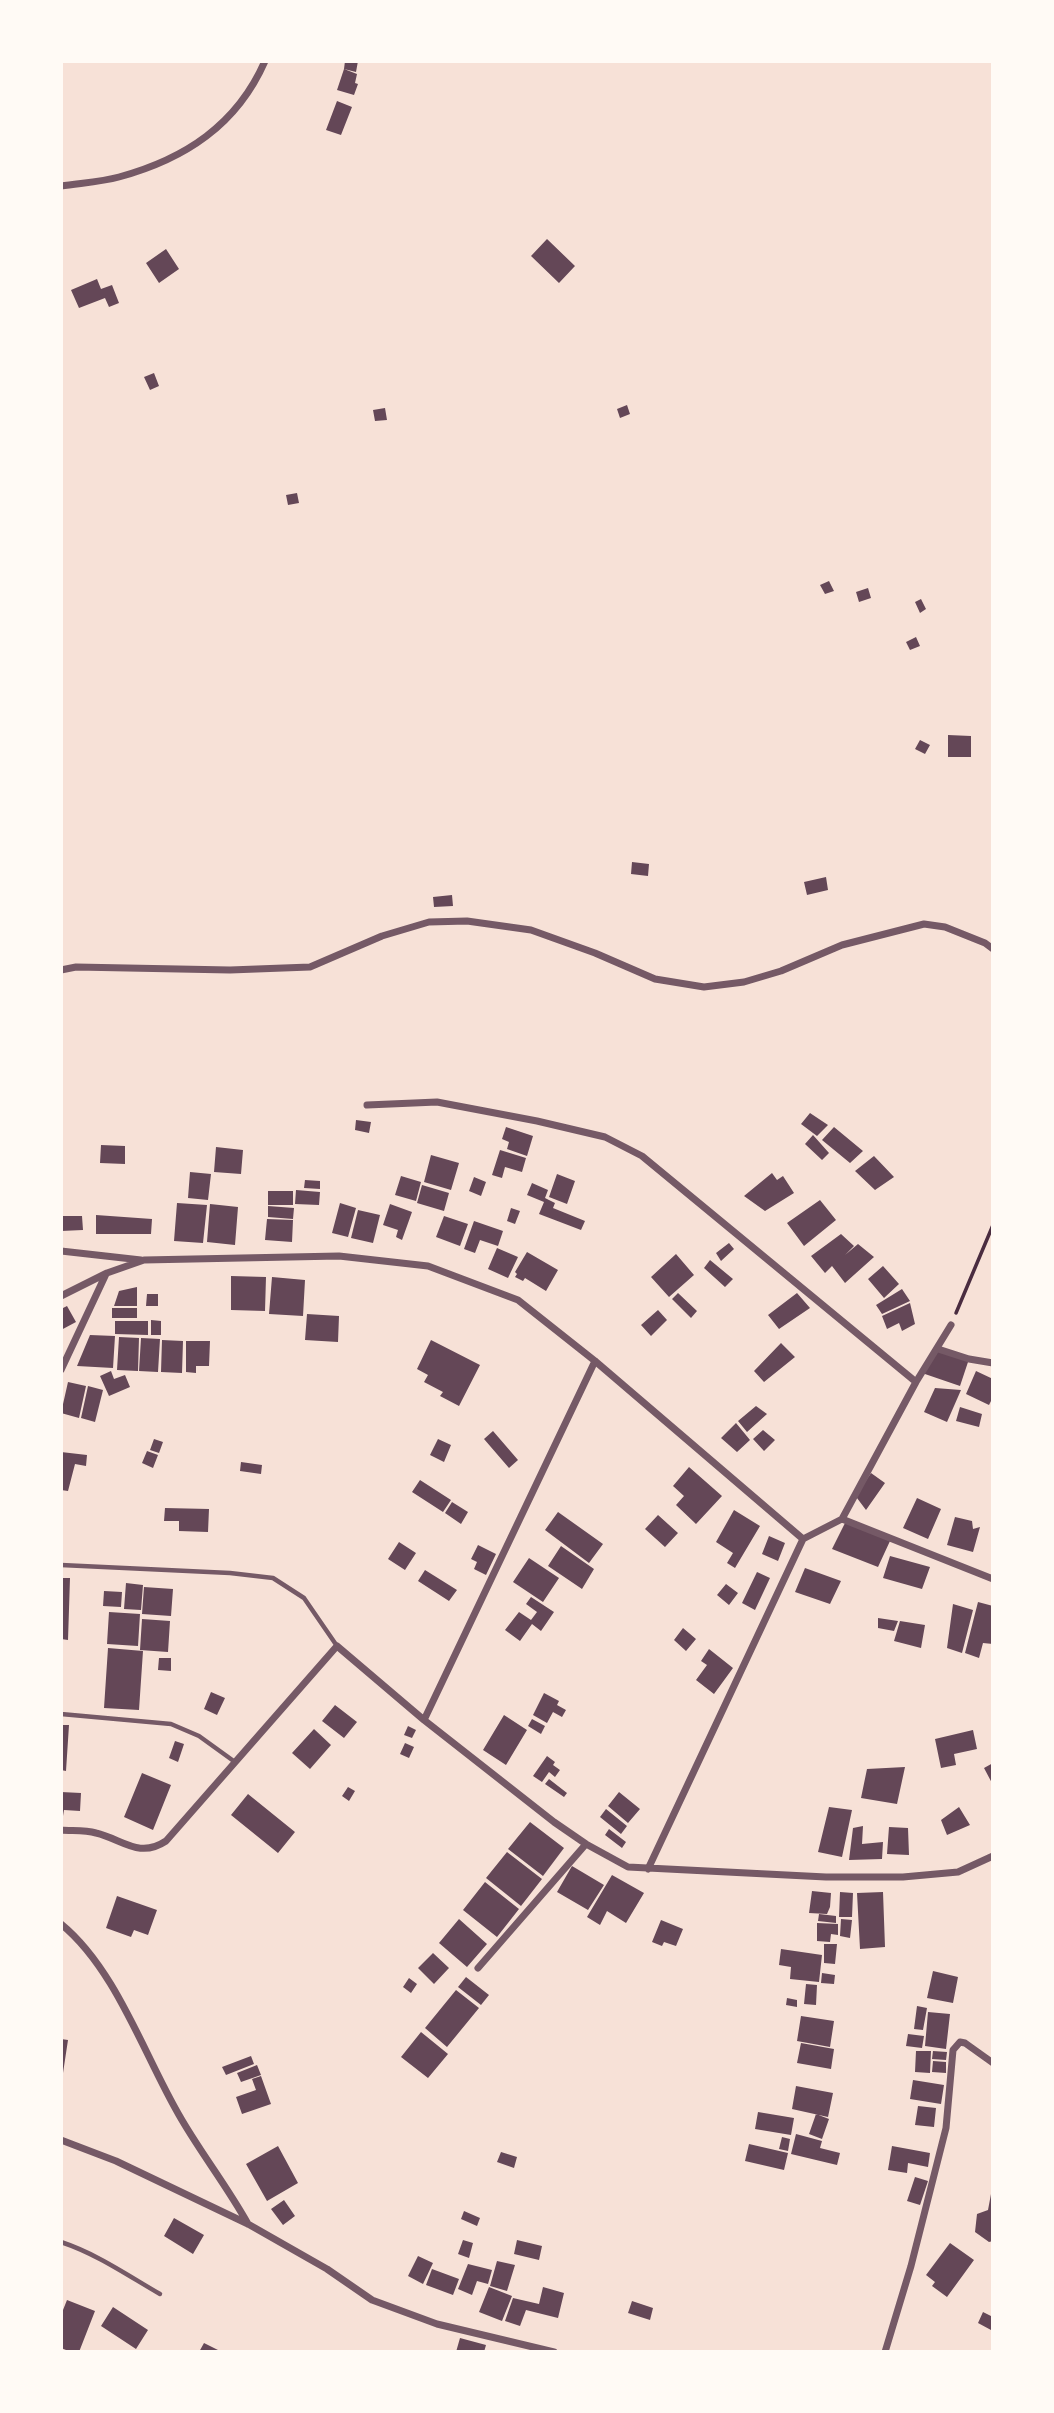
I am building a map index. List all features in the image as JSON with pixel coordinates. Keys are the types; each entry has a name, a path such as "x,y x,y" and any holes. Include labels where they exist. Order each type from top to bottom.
{"street":[{"path":"61,186 118,177 170,159 218,129 255,83 265,61"},
{"path":"61,970 76,967 230,970 310,967 382,936 429,922 467,921 531,930 596,953 655,979 704,987 744,982 781,971 842,945 924,924 945,928 985,943 993,949"},
{"path":"367,1105 438,1102 548,1123 605,1137 617,1143 642,1156 916,1382"},
{"path":"61,1251 144,1260 339,1256 428,1266 518,1300 595,1361 803,1539"},
{"path":"61,1296 107,1273 144,1260"},
{"path":"61,1370 107,1273"},
{"path":"648,1870 803,1539 842,1519 916,1382 951,1325"},
{"path":"938,1349 993,1363"},
{"path":"424,1720 595,1361"},
{"path":"842,1519 993,1579"},
{"path":"61,1830 95,1833 135,1848 149,1850 166,1841 337,1646 424,1720 586,1844 628,1867 826,1877 903,1877 958,1872 993,1856"},
{"path":"478,1968 586,1844"},
{"path":"61,1924 90,1956 116,1994 179,2116 229,2189 248,2224"},
{"path":"885,2352 911,2266 946,2128 953,2050 960,2042 965,2043 993,2063"},
{"path":"61,2140 116,2161 248,2224 327,2269 372,2300 437,2323 533,2349 554,2352"}],"lane":[{"path":"61,1565 230,1573 273,1578 304,1598 337,1646"},
{"path":"61,1714 171,1724 199,1736 236,1762"},
{"path":"61,2242 83,2249 160,2294"}],"path":[{"path":"951,1325 993,1225"}],"building":[{"path":"345,61 358,61 356,72 344,69"},
{"path":"344,69 357,74 355,83 358,84 354,95 337,90"},
{"path":"337,101 352,107 341,135 326,130"},
{"path":"547,239 575,266 559,283 531,256"},
{"path":"166,249 179,269 159,283 146,263"},
{"path":"97,279 101,289 112,285 119,303 109,307 105,298 79,308 71,290"},
{"path":"154,373 159,386 150,390 144,377"},
{"path":"627,405 630,414 620,418 617,409"},
{"path":"385,408 387,420 375,421 373,410"},
{"path":"297,493 299,503 288,505 286,495"},
{"path":"829,581 834,591 825,594 820,585"},
{"path":"868,588 871,598 859,602 856,592"},
{"path":"921,599 926,609 920,613 915,602"},
{"path":"916,637 920,646 910,650 906,642"},
{"path":"948,735 971,736 971,757 948,757"},
{"path":"920,740 930,745 925,754 915,749"},
{"path":"632,862 649,864 648,876 631,874"},
{"path":"826,877 828,890 807,895 804,882"},
{"path":"452,895 453,906 434,907 433,897"},
{"path":"810,1113 828,1125 817,1136 801,1124"},
{"path":"356,1120 371,1122 369,1133 355,1130"},
{"path":"506,1127 533,1136 527,1156 507,1149 509,1142 502,1139"},
{"path":"834,1127 863,1151 850,1163 822,1140"},
{"path":"813,1135 829,1153 822,1160 805,1144"},
{"path":"101,1145 125,1146 125,1164 100,1163"},
{"path":"216,1147 243,1150 241,1174 214,1172"},
{"path":"500,1150 526,1158 522,1172 505,1167 502,1178 492,1175"},
{"path":"431,1155 459,1163 451,1190 424,1182"},
{"path":"874,1156 894,1177 875,1190 855,1171"},
{"path":"190,1172 211,1174 208,1200 188,1198"},
{"path":"772,1173 777,1180 783,1176 794,1193 765,1211 744,1196"},
{"path":"557,1174 575,1181 567,1204 549,1197"},
{"path":"401,1176 421,1182 416,1201 395,1195"},
{"path":"474,1177 486,1182 481,1196 469,1191"},
{"path":"305,1180 320,1181 320,1189 304,1188"},
{"path":"532,1183 548,1190 545,1198 555,1203 553,1208 585,1221 581,1230 539,1214 544,1202 527,1195"},
{"path":"422,1185 449,1193 444,1211 417,1203"},
{"path":"296,1190 320,1192 319,1205 295,1204"},
{"path":"268,1191 293,1191 293,1205 268,1205"},
{"path":"820,1200 836,1220 804,1246 787,1223"},
{"path":"177,1203 207,1205 203,1243 174,1241"},
{"path":"340,1203 356,1208 348,1237 332,1233"},
{"path":"210,1204 238,1207 235,1245 207,1242"},
{"path":"390,1204 412,1212 402,1240 396,1237 398,1230 383,1225"},
{"path":"268,1206 294,1208 293,1219 268,1217"},
{"path":"511,1208 520,1211 515,1224 507,1221"},
{"path":"358,1210 380,1215 373,1243 351,1238"},
{"path":"96,1215 152,1219 151,1234 96,1234"},
{"path":"61,1216 82,1216 83,1230 61,1231"},
{"path":"444,1216 468,1224 460,1246 436,1237"},
{"path":"267,1219 293,1220 292,1242 265,1240"},
{"path":"474,1221 503,1231 498,1246 480,1240 475,1253 464,1249"},
{"path":"841,1234 854,1246 845,1255 858,1244 874,1257 845,1283 832,1266 825,1273 811,1256"},
{"path":"729,1243 734,1249 721,1261 716,1253"},
{"path":"497,1248 518,1257 508,1278 488,1269"},
{"path":"527,1252 558,1270 546,1291 525,1278 523,1281 515,1277 515,1272"},
{"path":"676,1254 694,1275 669,1297 651,1277"},
{"path":"710,1260 733,1279 725,1287 704,1268"},
{"path":"883,1266 899,1284 884,1298 868,1279"},
{"path":"231,1276 266,1277 265,1311 231,1310"},
{"path":"272,1277 305,1280 303,1316 269,1314"},
{"path":"137,1287 137,1306 114,1306 119,1291"},
{"path":"902,1289 910,1301 882,1314 876,1305"},
{"path":"678,1293 697,1311 691,1318 672,1299"},
{"path":"797,1293 810,1308 779,1329 768,1315"},
{"path":"147,1294 158,1294 158,1306 146,1306"},
{"path":"910,1303 915,1324 902,1331 899,1323 887,1329 882,1316"},
{"path":"67,1306 76,1322 61,1330 61,1309"},
{"path":"112,1308 137,1308 137,1318 112,1318"},
{"path":"658,1310 667,1320 651,1336 641,1325"},
{"path":"307,1314 339,1316 338,1342 305,1340"},
{"path":"151,1320 161,1321 161,1335 151,1335"},
{"path":"115,1321 148,1321 148,1335 115,1334"},
{"path":"90,1335 115,1336 113,1368 77,1366"},
{"path":"119,1337 139,1338 138,1371 117,1370"},
{"path":"141,1338 160,1339 158,1372 139,1371"},
{"path":"162,1340 183,1341 182,1373 161,1372"},
{"path":"431,1340 480,1365 459,1406 440,1396 443,1392 424,1382 428,1375 417,1369"},
{"path":"186,1341 210,1341 209,1366 196,1366 196,1373 186,1372"},
{"path":"781,1343 795,1357 764,1382 754,1371"},
{"path":"940,1349 969,1359 960,1386 922,1373"},
{"path":"111,1371 114,1379 125,1375 130,1387 109,1396 100,1376"},
{"path":"976,1371 993,1379 993,1397 989,1405 966,1394"},
{"path":"68,1382 86,1386 79,1418 61,1413"},
{"path":"88,1386 103,1390 95,1422 81,1418"},
{"path":"935,1388 961,1390 947,1422 924,1412"},
{"path":"756,1406 767,1414 747,1432 738,1421"},
{"path":"960,1407 982,1414 979,1427 956,1421"},
{"path":"736,1423 750,1440 737,1452 721,1438"},
{"path":"763,1430 775,1440 764,1451 753,1439"},
{"path":"493,1431 518,1460 509,1468 484,1439"},
{"path":"154,1439 163,1442 159,1453 150,1450"},
{"path":"438,1439 451,1445 444,1462 430,1455"},
{"path":"147,1451 158,1455 153,1468 142,1463"},
{"path":"61,1452 87,1455 86,1466 75,1464 68,1491 61,1490"},
{"path":"241,1462 262,1465 261,1474 240,1471"},
{"path":"689,1467 722,1496 696,1524 676,1505 684,1496 673,1486"},
{"path":"871,1473 885,1483 866,1510 857,1498 854,1498"},
{"path":"420,1480 451,1500 443,1512 412,1492"},
{"path":"917,1498 941,1509 928,1539 903,1528"},
{"path":"452,1502 468,1512 461,1524 445,1513"},
{"path":"165,1508 209,1509 208,1532 179,1531 179,1521 164,1521"},
{"path":"734,1510 760,1526 735,1568 727,1563 733,1553 716,1542"},
{"path":"558,1512 603,1544 589,1563 545,1530"},
{"path":"658,1515 678,1533 665,1547 645,1529"},
{"path":"955,1517 972,1521 973,1529 980,1527 973,1552 947,1545"},
{"path":"845,1523 890,1541 878,1567 832,1549"},
{"path":"769,1536 785,1543 778,1561 762,1554"},
{"path":"399,1542 416,1553 405,1570 388,1559"},
{"path":"478,1545 496,1554 486,1575 474,1569 477,1562 471,1559"},
{"path":"561,1546 594,1569 582,1589 548,1566"},
{"path":"890,1556 930,1567 922,1589 883,1578"},
{"path":"529,1558 559,1578 543,1602 513,1582"},
{"path":"805,1568 841,1581 830,1604 795,1592"},
{"path":"425,1570 457,1590 449,1601 418,1581"},
{"path":"757,1572 770,1578 755,1610 742,1603"},
{"path":"61,1578 70,1578 68,1640 61,1639"},
{"path":"126,1583 143,1585 141,1610 124,1609"},
{"path":"726,1584 738,1593 729,1605 717,1595"},
{"path":"144,1587 173,1589 171,1616 142,1614"},
{"path":"104,1591 122,1592 121,1607 103,1606"},
{"path":"531,1597 554,1612 541,1631 532,1624 520,1641 505,1630 519,1612 531,1620 537,1612 526,1604"},
{"path":"978,1602 993,1606 993,1644 983,1643 979,1658 965,1653"},
{"path":"953,1604 973,1610 962,1653 947,1648"},
{"path":"109,1612 140,1614 138,1646 107,1644"},
{"path":"878,1618 898,1621 894,1631 878,1628"},
{"path":"142,1619 170,1621 168,1652 140,1650"},
{"path":"900,1621 925,1625 921,1648 894,1641"},
{"path":"683,1628 696,1639 686,1651 674,1640"},
{"path":"108,1648 143,1651 139,1710 104,1708"},
{"path":"709,1649 733,1668 714,1694 696,1680 707,1665 701,1661"},
{"path":"159,1658 171,1658 171,1671 158,1670"},
{"path":"211,1692 225,1698 217,1715 204,1709"},
{"path":"544,1693 559,1701 557,1705 566,1710 562,1717 553,1712 547,1723 533,1715"},
{"path":"335,1705 357,1722 344,1738 322,1721"},
{"path":"504,1715 527,1730 506,1765 483,1750"},
{"path":"532,1719 545,1726 541,1734 528,1726"},
{"path":"61,1725 69,1725 66,1771 61,1770"},
{"path":"408,1726 416,1730 412,1738 404,1735"},
{"path":"314,1729 331,1745 310,1769 292,1753"},
{"path":"973,1730 977,1749 954,1754 956,1765 941,1768 935,1739"},
{"path":"175,1741 184,1744 178,1762 169,1758"},
{"path":"405,1743 414,1747 409,1758 400,1754"},
{"path":"547,1756 560,1770 555,1777 549,1772 542,1782 533,1776"},
{"path":"993,1763 993,1785 984,1768"},
{"path":"905,1767 897,1804 861,1798 867,1769"},
{"path":"142,1773 171,1785 153,1830 124,1817"},
{"path":"549,1779 567,1793 564,1797 545,1784"},
{"path":"348,1787 355,1791 349,1801 342,1796"},
{"path":"61,1792 81,1793 80,1811 64,1810 61,1816"},
{"path":"619,1792 640,1809 628,1823 608,1806"},
{"path":"248,1794 295,1832 278,1853 231,1815"},
{"path":"829,1807 852,1810 842,1857 818,1852"},
{"path":"959,1807 970,1825 947,1835 941,1820"},
{"path":"606,1809 627,1826 621,1834 600,1817"},
{"path":"530,1822 564,1848 543,1876 508,1849"},
{"path":"863,1826 862,1844 883,1842 882,1859 849,1860 853,1828"},
{"path":"889,1827 908,1828 909,1855 887,1854"},
{"path":"609,1829 626,1842 622,1848 605,1835"},
{"path":"507,1852 542,1879 521,1906 486,1878"},
{"path":"572,1866 604,1885 588,1910 557,1892"},
{"path":"612,1875 644,1893 626,1923 607,1911 600,1925 587,1917"},
{"path":"485,1882 519,1909 497,1937 463,1910"},
{"path":"812,1891 831,1893 827,1914 809,1913"},
{"path":"840,1892 853,1893 852,1917 839,1917"},
{"path":"883,1892 885,1947 860,1949 857,1893"},
{"path":"117,1896 157,1910 148,1935 134,1930 131,1937 106,1928"},
{"path":"819,1914 836,1916 836,1923 818,1921"},
{"path":"459,1919 487,1944 467,1967 439,1943"},
{"path":"841,1919 852,1920 850,1938 840,1936"},
{"path":"661,1920 683,1929 676,1946 664,1942 662,1946 652,1942"},
{"path":"817,1923 838,1924 838,1935 831,1934 830,1942 817,1941"},
{"path":"824,1944 837,1944 835,1964 824,1963"},
{"path":"781,1949 822,1955 819,1982 790,1979 791,1967 779,1965"},
{"path":"433,1953 449,1968 434,1984 418,1968"},
{"path":"933,1971 958,1977 953,2003 927,1998"},
{"path":"822,1973 835,1975 834,1984 821,1983"},
{"path":"466,1977 489,1995 481,2005 458,1987"},
{"path":"409,1978 417,1984 411,1993 403,1987"},
{"path":"806,1984 817,1985 816,2005 804,2004"},
{"path":"456,1990 479,2008 447,2047 425,2028"},
{"path":"787,1998 797,2000 797,2007 786,2005"},
{"path":"917,2006 927,2008 923,2030 914,2029"},
{"path":"928,2012 950,2014 946,2049 925,2046"},
{"path":"801,2016 834,2021 830,2047 797,2041"},
{"path":"421,2032 448,2054 428,2078 401,2057"},
{"path":"908,2034 924,2036 922,2048 906,2046"},
{"path":"61,2039 68,2040 63,2073 61,2073"},
{"path":"801,2043 834,2049 831,2069 797,2063"},
{"path":"916,2051 931,2051 930,2073 915,2072"},
{"path":"933,2051 947,2052 946,2060 932,2059"},
{"path":"251,2056 254,2064 226,2075 222,2067"},
{"path":"933,2061 946,2062 946,2073 932,2072"},
{"path":"257,2065 261,2075 241,2082 237,2073"},
{"path":"261,2076 271,2104 242,2114 236,2097 256,2090 252,2079"},
{"path":"913,2080 944,2085 941,2104 910,2099"},
{"path":"796,2086 833,2093 828,2117 792,2109"},
{"path":"918,2106 936,2108 934,2127 915,2125"},
{"path":"758,2112 794,2118 791,2135 755,2129"},
{"path":"816,2114 829,2119 822,2139 809,2134"},
{"path":"796,2134 822,2141 820,2148 840,2153 837,2165 791,2154"},
{"path":"782,2137 790,2139 788,2151 779,2149"},
{"path":"749,2144 788,2153 784,2170 745,2161"},
{"path":"278,2146 298,2183 267,2201 246,2164"},
{"path":"892,2146 930,2153 928,2167 908,2163 907,2173 888,2170"},
{"path":"501,2152 517,2157 514,2168 497,2162"},
{"path":"915,2177 928,2181 920,2205 907,2201"},
{"path":"991,2194 993,2241 989,2242 975,2232 977,2214 988,2210"},
{"path":"284,2200 295,2216 283,2225 271,2209"},
{"path":"464,2211 480,2218 477,2226 461,2219"},
{"path":"174,2218 204,2235 193,2254 164,2236"},
{"path":"463,2240 473,2243 469,2258 458,2254"},
{"path":"517,2240 542,2246 539,2260 514,2254"},
{"path":"950,2243 974,2260 947,2297 932,2286 935,2282 926,2275"},
{"path":"418,2256 433,2263 423,2284 408,2276"},
{"path":"497,2261 515,2265 507,2291 490,2286"},
{"path":"468,2264 492,2270 488,2284 477,2281 472,2295 458,2289"},
{"path":"432,2269 459,2279 453,2295 426,2285"},
{"path":"489,2287 512,2296 502,2321 479,2312"},
{"path":"543,2287 564,2293 558,2318 526,2310 520,2326 505,2321 513,2298 539,2304"},
{"path":"67,2300 95,2311 79,2352 61,2348 61,2315"},
{"path":"632,2301 653,2308 650,2320 628,2313"},
{"path":"113,2307 148,2330 136,2349 101,2326"},
{"path":"983,2312 993,2317 991,2330 978,2323"},
{"path":"460,2338 486,2345 484,2352 456,2352"},
{"path":"204,2343 222,2352 199,2352"}]}
